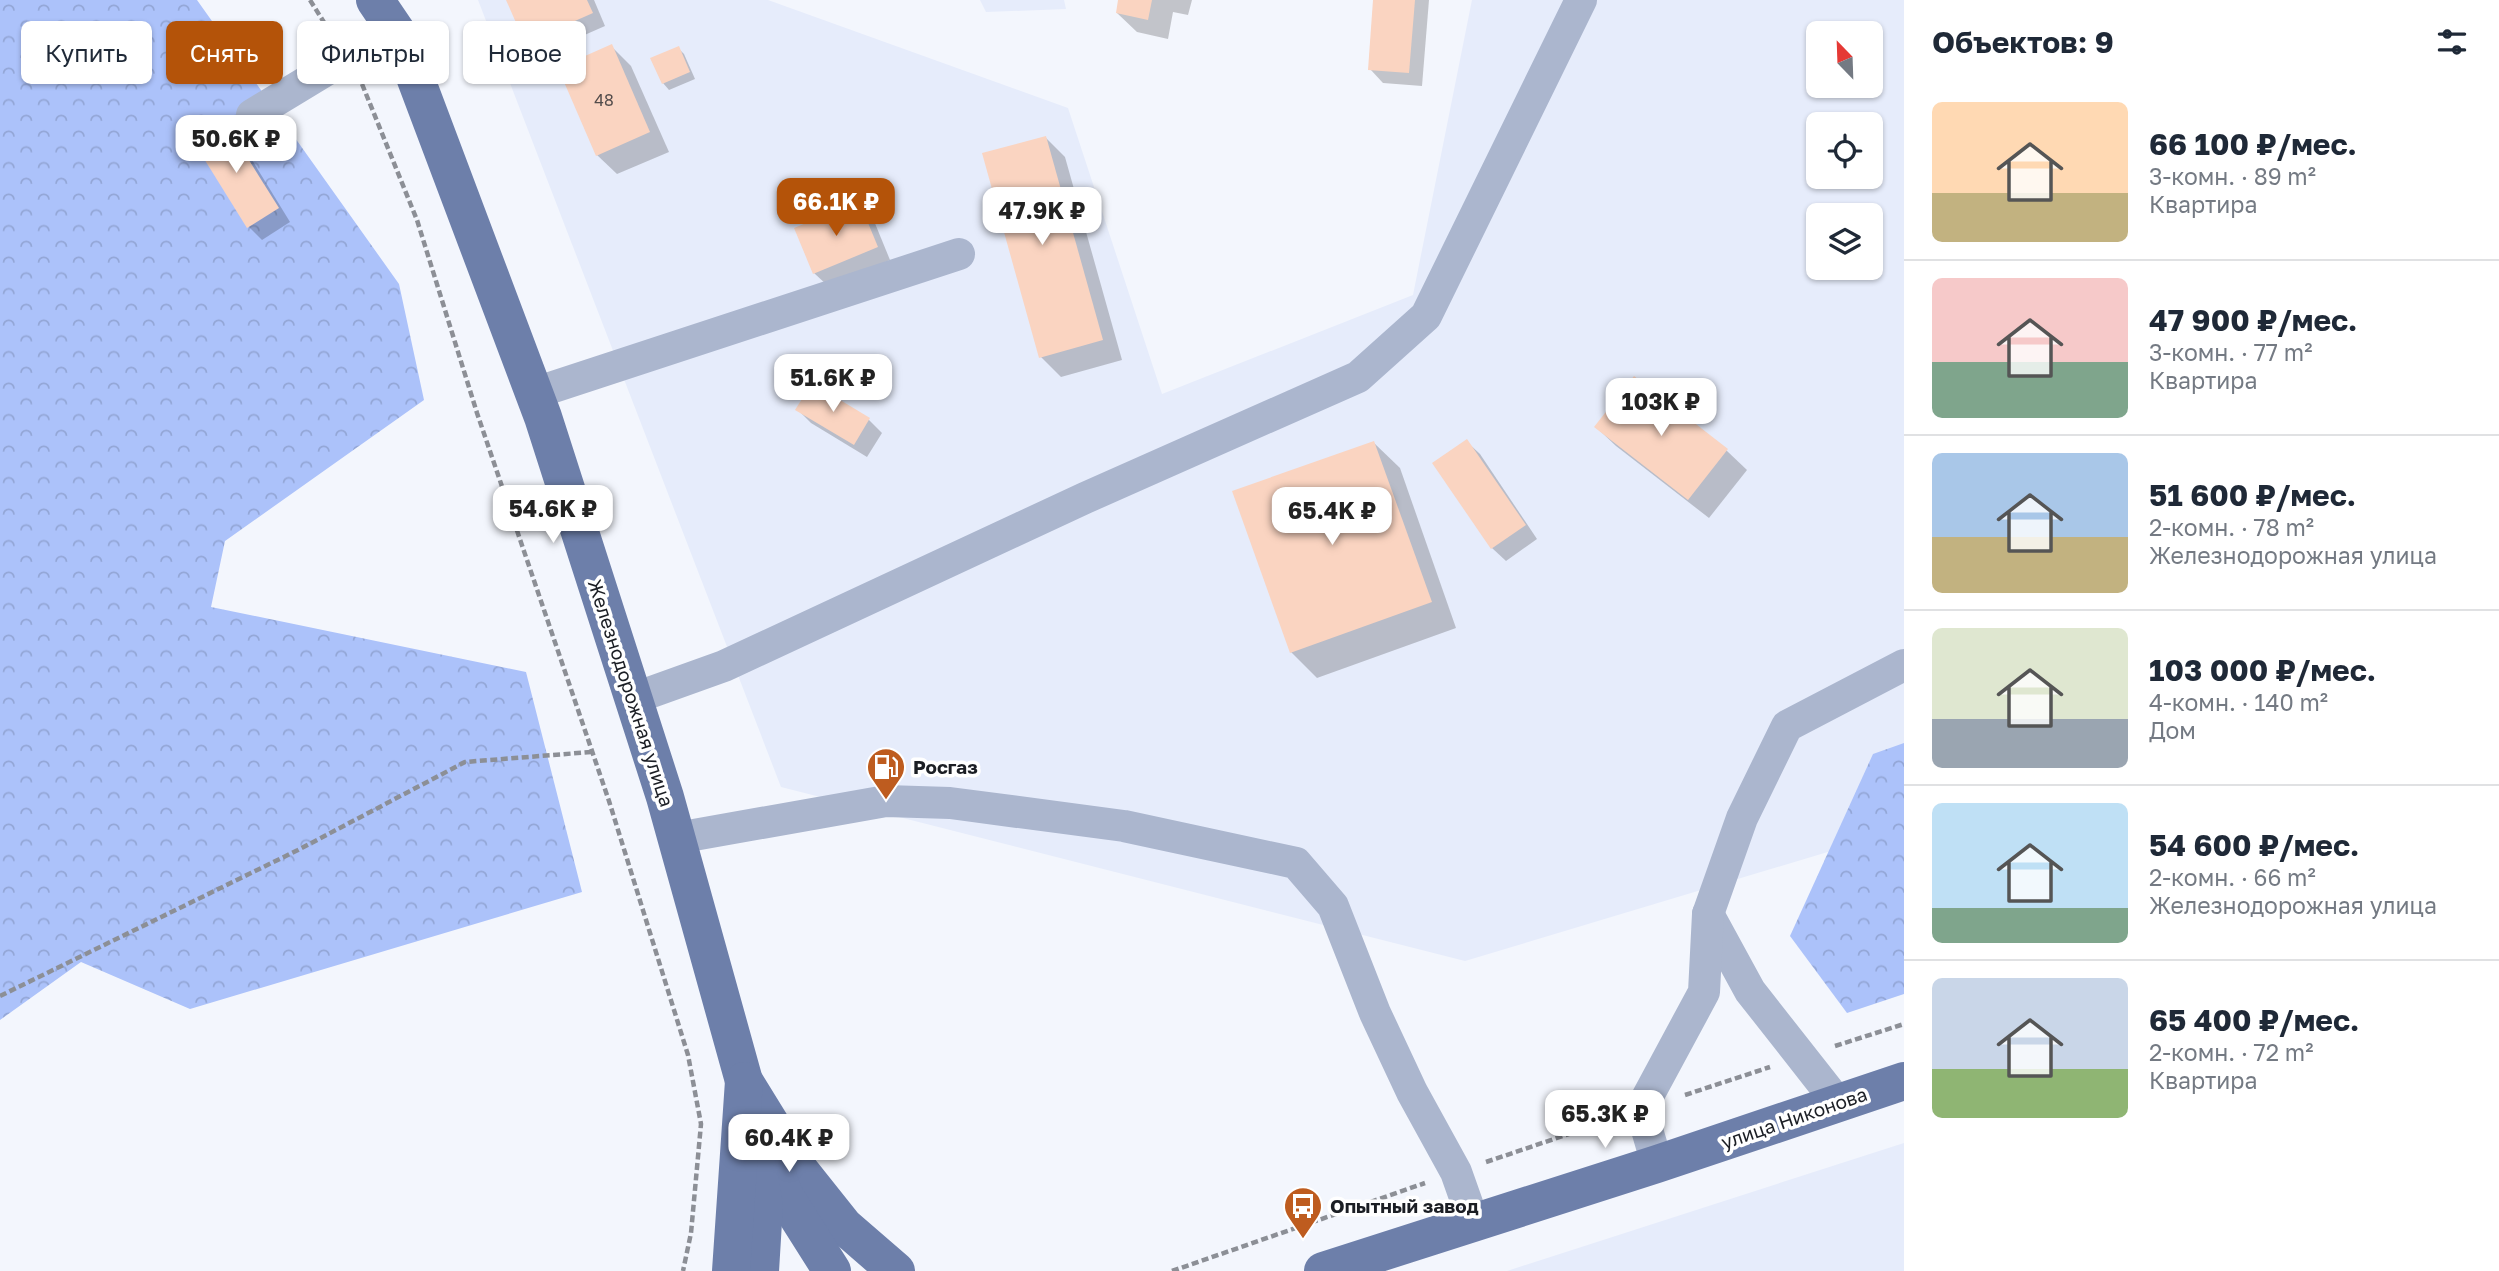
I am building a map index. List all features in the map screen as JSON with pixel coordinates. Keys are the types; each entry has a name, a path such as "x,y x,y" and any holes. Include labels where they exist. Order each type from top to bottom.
{"main road":[{"name":"Железнодорожная улица","path":"383,13 400,37 534,393 677,838 744,1081 797,1167 844,1226 896,1271"},
{"name":"Железнодорожная улица","path":"731,1271 744,1081"},
{"path":"744,1081 764,1205 760,1271"},
{"path":"744,1081 784,1195 832,1271"},
{"name":"улица Никонова","path":"1323,1271 1657,1164 1904,1081"}],"lane":[{"path":"632,699 724,666 1085,498 1358,377 1426,316 1581,0"},
{"path":"252,115 303,84"},
{"path":"534,393 960,254"},
{"path":"1657,1164 1641,1109 1704,992 1708,914 1742,818 1787,726 1904,664"},
{"path":"677,838 886,801 950,803 1124,826 1296,863 1333,905 1376,1013 1412,1092 1456,1172 1475,1223"},
{"path":"1708,914 1750,990 1800,1058 1838,1103"}],"path":[{"path":"310,0 323,21"},
{"path":"362,84 417,220 477,413 592,752 688,1055 701,1124 691,1233 683,1271"},
{"path":"0,996 298,850 465,762 592,752"},
{"path":"1171,1271 1641,1109 1904,1024"}],"shaded area":[{"path":"478,0 768,0 1068,108 1162,394 1413,295 1472,0 1904,0 1904,829 1465,961 781,787 510,84 586,84 586,21 486,21"},
{"path":"980,0 1064,0 1066,9 986,12"},
{"path":"1904,1143 1904,1271 1507,1271"}],"green space":[{"path":"0,0 197,0 212,21 166,21 166,84 257,84 399,284 424,400 225,541 211,607 526,672 582,892 190,1009 81,962 0,1020"},
{"path":"1904,743 1904,994 1847,1013 1790,936 1873,754"}],"building":[{"path":"506,0 587,0 593,13 575,21 515,21"},
{"path":"1118,0 1152,0 1148,20 1116,13"},
{"path":"1373,0 1415,0 1409,73 1368,70"},
{"path":"612,44 650,132 596,156 565,84 586,84 586,56"},
{"path":"679,46 690,72 662,84 650,58"},
{"path":"225,122 279,208 247,228 193,141"},
{"path":"1046,136 1103,340 1039,358 982,153"},
{"path":"859,201 878,247 813,274 794,228"},
{"path":"1634,376 1728,449 1688,500 1594,427"},
{"path":"812,383 870,418 854,445 795,410"},
{"path":"1467,439 1526,525 1491,549 1432,463"},
{"path":"1374,441 1432,602 1290,653 1232,491"}],"place":[{"name":"Росгаз","path":"886,801"},
{"name":"Опытный завод","path":"1303,1240"}]}
